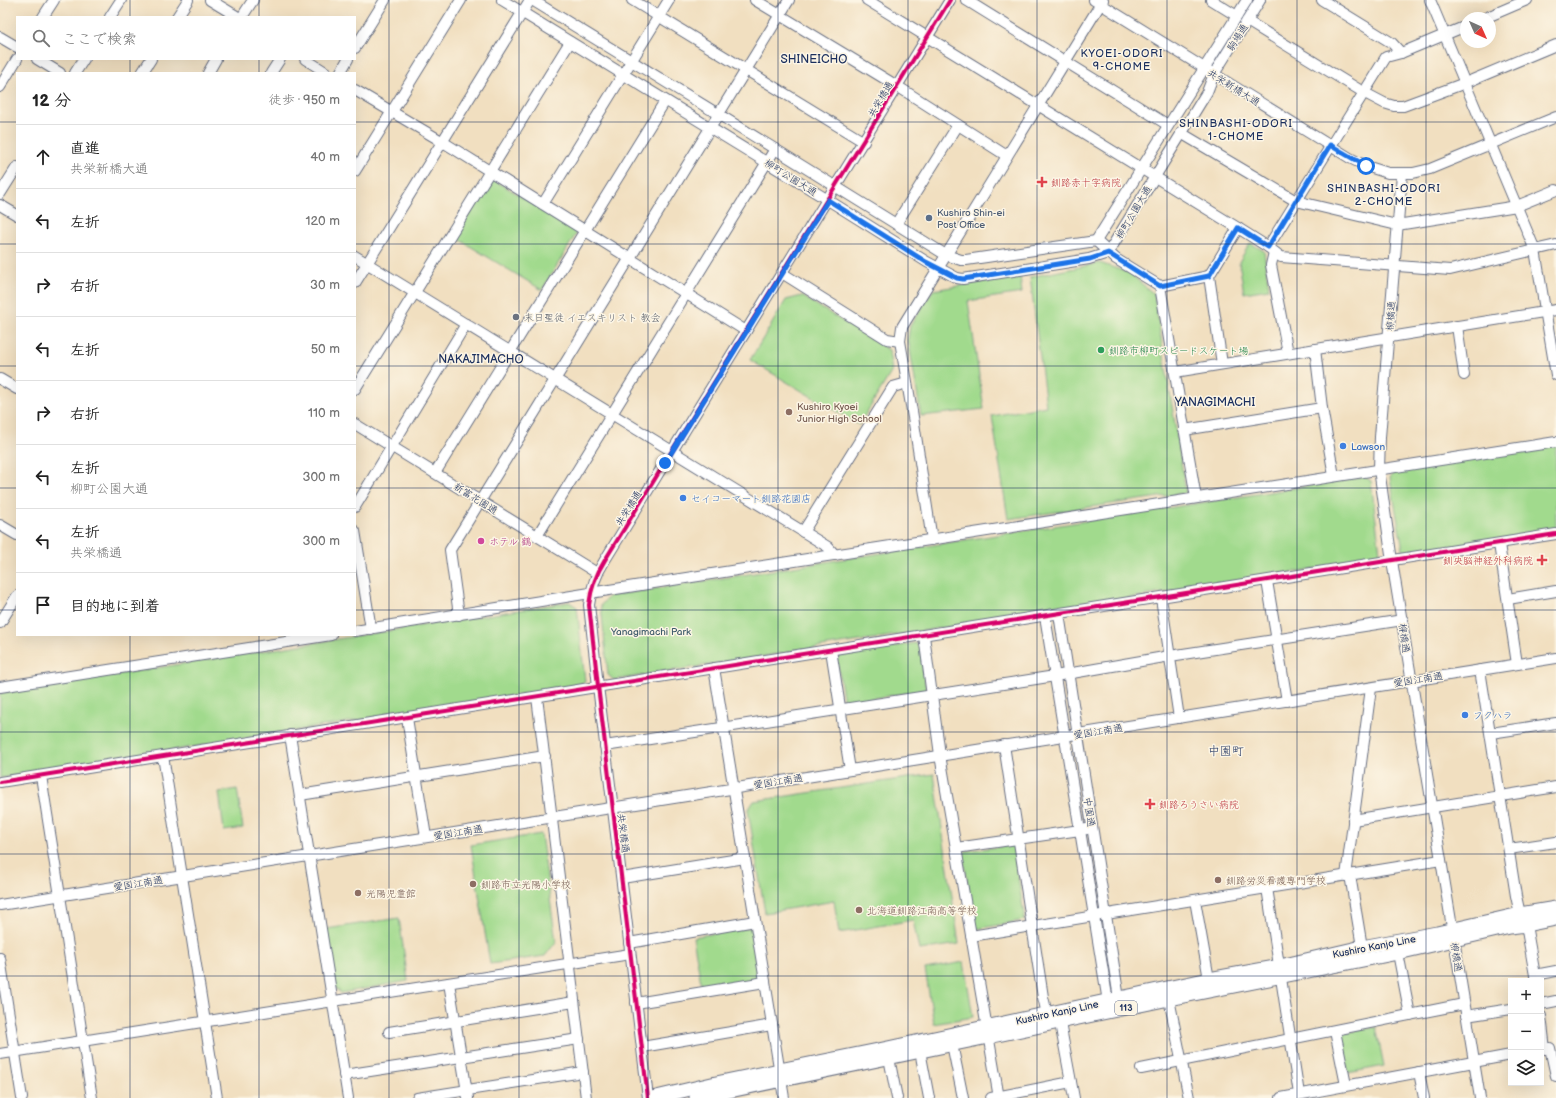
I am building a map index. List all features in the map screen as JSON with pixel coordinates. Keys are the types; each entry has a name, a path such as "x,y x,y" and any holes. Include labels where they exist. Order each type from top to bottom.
{"main road":[{"name":"Kushiro Kanjo Line","path":"1281,971 1362,947 1453,935 1523,920 1556,908"},
{"name":"Kushiro Kanjo Line","path":"1523,920 1556,919"},
{"name":"Kushiro Kanjo Line","path":"696,1098 780,1075 987,1032 1060,1022 1114,1005 1210,985 1281,971 1398,953 1453,935"},
{"name":"Kushiro Kanjo Line","path":"652,1098 716,1083 780,1075 889,1058 952,1044 1047,1014 1169,999 1210,985"}],"street":[{"path":"44,16 54,0"},
{"path":"111,16 121,0"},
{"path":"178,16 188,0"},
{"path":"210,0 236,16"},
{"path":"243,16 253,0"},
{"path":"356,46 385,0"},
{"path":"356,169 461,0"},
{"name":"柳町公園大通","path":"502,0 767,162 938,269 957,278 963,279 1090,259 1108,253 1207,92 1214,74"},
{"path":"356,281 531,0"},
{"name":"柳町公園大通","path":"531,0 775,148 946,255 961,260 1096,241 1205,68"},
{"path":"632,0 864,142"},
{"path":"543,204 669,0"},
{"path":"755,0 897,86 1007,156"},
{"path":"459,615 450,550 789,0"},
{"path":"867,0 1141,170 1238,228 1281,257 1450,270 1556,246"},
{"name":"共栄橋通","path":"648,1098 622,878 612,808 589,605 590,593 597,573 864,142 950,0"},
{"path":"966,0 1168,125"},
{"path":"1211,0 1237,16"},
{"name":"駒場通","path":"1205,68 1247,0"},
{"name":"駒場通","path":"1214,74 1260,0"},
{"path":"1322,0 1392,43 1401,53"},
{"path":"1430,0 1535,250 1556,375"},
{"path":"1496,13 1527,0"},
{"path":"932,540 900,341 902,327 1065,62 1099,1"},
{"name":"共栄新橋大通","path":"1099,1 1330,145 1366,166 1388,173 1402,174 1430,170 1556,116"},
{"path":"1247,21 1363,92 1384,103 1394,106 1403,106 1465,83 1556,45"},
{"path":"1288,353 1271,265 1271,249 1296,201 1386,57 1401,53 1460,29"},
{"path":"0,37 16,46"},
{"path":"356,387 570,42"},
{"path":"0,87 16,60"},
{"path":"39,60 58,72"},
{"path":"76,72 83,60"},
{"path":"143,72 150,60"},
{"path":"209,72 215,60"},
{"path":"272,72 279,60"},
{"path":"307,60 325,72"},
{"path":"341,72 347,60"},
{"path":"356,91 443,142 746,331"},
{"path":"435,473 665,101"},
{"path":"896,224 958,125"},
{"path":"1181,133 1296,201 1397,225 1517,206 1556,190"},
{"path":"537,536 687,294 775,148"},
{"path":"0,194 16,169"},
{"name":"柳橋通","path":"1402,174 1380,437 1379,469 1411,680 1480,1098"},
{"path":"0,205 16,214"},
{"path":"1222,364 1209,276 1238,228"},
{"path":"1096,241 1108,253 1160,286 1209,276"},
{"path":"356,257 828,547 835,555"},
{"path":"782,273 887,339 900,341"},
{"path":"1160,286 1196,498"},
{"path":"1175,372 1556,310"},
{"path":"356,505 466,324"},
{"path":"1457,326 1464,375"},
{"path":"1315,349 1322,408 1334,476"},
{"path":"0,379 16,388"},
{"path":"803,532 893,388 907,383"},
{"path":"1184,430 1322,408"},
{"name":"新富花園通","path":"356,425 597,573"},
{"path":"356,631 1556,442"},
{"path":"0,525 16,534"},
{"path":"0,782 290,735 407,718 598,686 924,636 1556,534"},
{"path":"356,537 371,629"},
{"path":"1499,544 1518,664"},
{"path":"1267,581 1287,701"},
{"path":"1508,599 1556,591"},
{"path":"0,623 16,598"},
{"path":"1161,598 1179,718"},
{"name":"中園通","path":"1059,614 1106,915 1114,1005"},
{"name":"中園通","path":"1045,616 1093,916 1114,1005"},
{"path":"605,746 1403,620"},
{"path":"262,636 263,646"},
{"path":"0,687 325,636"},
{"path":"924,636 940,755 987,1032 996,1098 1071,1082"},
{"path":"831,650 850,770"},
{"name":"愛国江南通","path":"0,904 426,838 1556,658"},
{"path":"714,668 784,1098"},
{"path":"1480,670 1516,896 1523,920 1535,978 1556,971"},
{"path":"1362,947 1348,875 1353,820 1371,688"},
{"path":"537,697 586,1098"},
{"path":"407,718 426,838"},
{"path":"1491,733 1556,723"},
{"path":"290,735 348,1098"},
{"path":"1004,745 1047,1014"},
{"path":"163,756 217,1098"},
{"path":"300,795 544,756"},
{"path":"41,776 92,1098"},
{"path":"1353,820 1556,787"},
{"path":"956,848 1092,828"},
{"path":"1509,849 1556,842"},
{"path":"622,878 745,858"},
{"path":"971,936 1441,860"},
{"path":"1267,888 1299,1094"},
{"path":"1195,900 1210,985"},
{"path":"629,943 755,921"},
{"path":"1398,953 1410,1015"},
{"path":"0,1054 630,954"},
{"path":"0,958 22,1098"},
{"path":"636,1003 765,982"},
{"path":"449,983 467,1094"},
{"path":"1169,999 1189,1098"},
{"path":"1544,1003 1556,1001"},
{"path":"389,1032 574,1002"},
{"path":"1141,1069 1464,1004"},
{"path":"1466,1016 1508,1009"},
{"path":"1060,1022 1074,1098"},
{"path":"642,1047 772,1025"},
{"path":"1544,1030 1556,1076"},
{"path":"1335,1031 1346,1086"},
{"path":"344,1075 579,1039"},
{"path":"952,1044 962,1098"},
{"path":"920,1051 929,1098"},
{"path":"1281,1098 1508,1056"},
{"path":"889,1058 897,1098"},
{"path":"417,1098 467,1094 583,1072"},
{"path":"1419,1072 1424,1098"}],"green space":[{"path":"491,178 578,231 542,290 455,237"},
{"path":"1250,243 1264,251 1269,289 1244,293 1239,262"},
{"name":"釧路市柳町スピードスケート場","path":"1100,263 1129,273 1154,294 1186,493 1008,519 992,416 1046,406 1030,277"},
{"path":"1020,276 1022,293 968,301 984,409 921,416 908,338 910,326 933,290"},
{"path":"802,296 889,350 892,371 859,425 750,360 786,300"},
{"path":"1556,445 1556,530 1409,554 1403,550 1390,478 1394,470"},
{"name":"Yanagimachi Park","path":"1365,477 1371,481 1380,553 1376,559 614,680 608,675 601,605 609,596"},
{"path":"569,602 577,607 585,681 579,685 0,778 0,693"},
{"path":"915,643 920,647 926,690 844,703 837,660 839,656"},
{"path":"934,774 959,944 919,950 913,920 839,933 834,901 765,913 748,810 754,801"},
{"path":"237,789 243,828 224,831 219,792"},
{"path":"541,834 556,942 545,956 490,964 471,845"},
{"path":"1013,845 1025,920 977,929 974,925 963,854 966,851"},
{"path":"399,918 408,981 341,993 336,989 326,929"},
{"path":"752,927 760,975 756,981 702,989 693,937"},
{"path":"964,962 973,1017 934,1024 925,969"},
{"path":"1376,1027 1384,1066 1348,1073 1340,1034"}],"cycle path":[{"path":"648,1098 598,686 589,605 591,593 599,571 605,560 950,0"},
{"path":"0,782 1556,534"}],"place":[{"name":"釧路赤十字病院","path":"1042,182"},
{"name":"Kushiro Shin-ei Post Office","path":"929,218"},
{"name":"末日聖徒 イエスキリスト 教会","path":"516,317"},
{"name":"釧路市柳町スピードスケート場","path":"1101,350"},
{"name":"Kushiro Kyoei Junior High School","path":"789,412"},
{"name":"Lawson","path":"1343,446"},
{"name":"セイコーマート釧路花園店","path":"683,498"},
{"name":"ホテル 鶴","path":"481,541"},
{"name":"釧央脳神経外科病院","path":"1542,560"},
{"name":"フクハラ","path":"1465,715"},
{"name":"釧路ろうさい病院","path":"1150,804"},
{"name":"釧路労災看護専門学校","path":"1218,880"},
{"name":"釧路市立光陽小学校","path":"473,884"},
{"name":"光陽児童館","path":"358,893"},
{"name":"北海道釧路江南高等学校","path":"859,910"}],"district":[{"name":"SHINEICHO","path":"814,59"},
{"name":"KYOEI-ODORI 9-CHOME","path":"1122,59"},
{"name":"SHINBASHI-ODORI 1-CHOME","path":"1236,129"},
{"name":"SHINBASHI-ODORI 2-CHOME","path":"1384,194"},
{"name":"NAKAJIMACHO","path":"481,359"},
{"name":"YANAGIMACHI","path":"1215,402"},
{"name":"中園町","path":"1226,751"}],"route":[{"path":"665,463 828,200 926,262 957,278 963,279 1090,259 1108,253 1160,286 1193,278 1209,276 1238,228 1268,247 1330,145 1366,166"}]}
